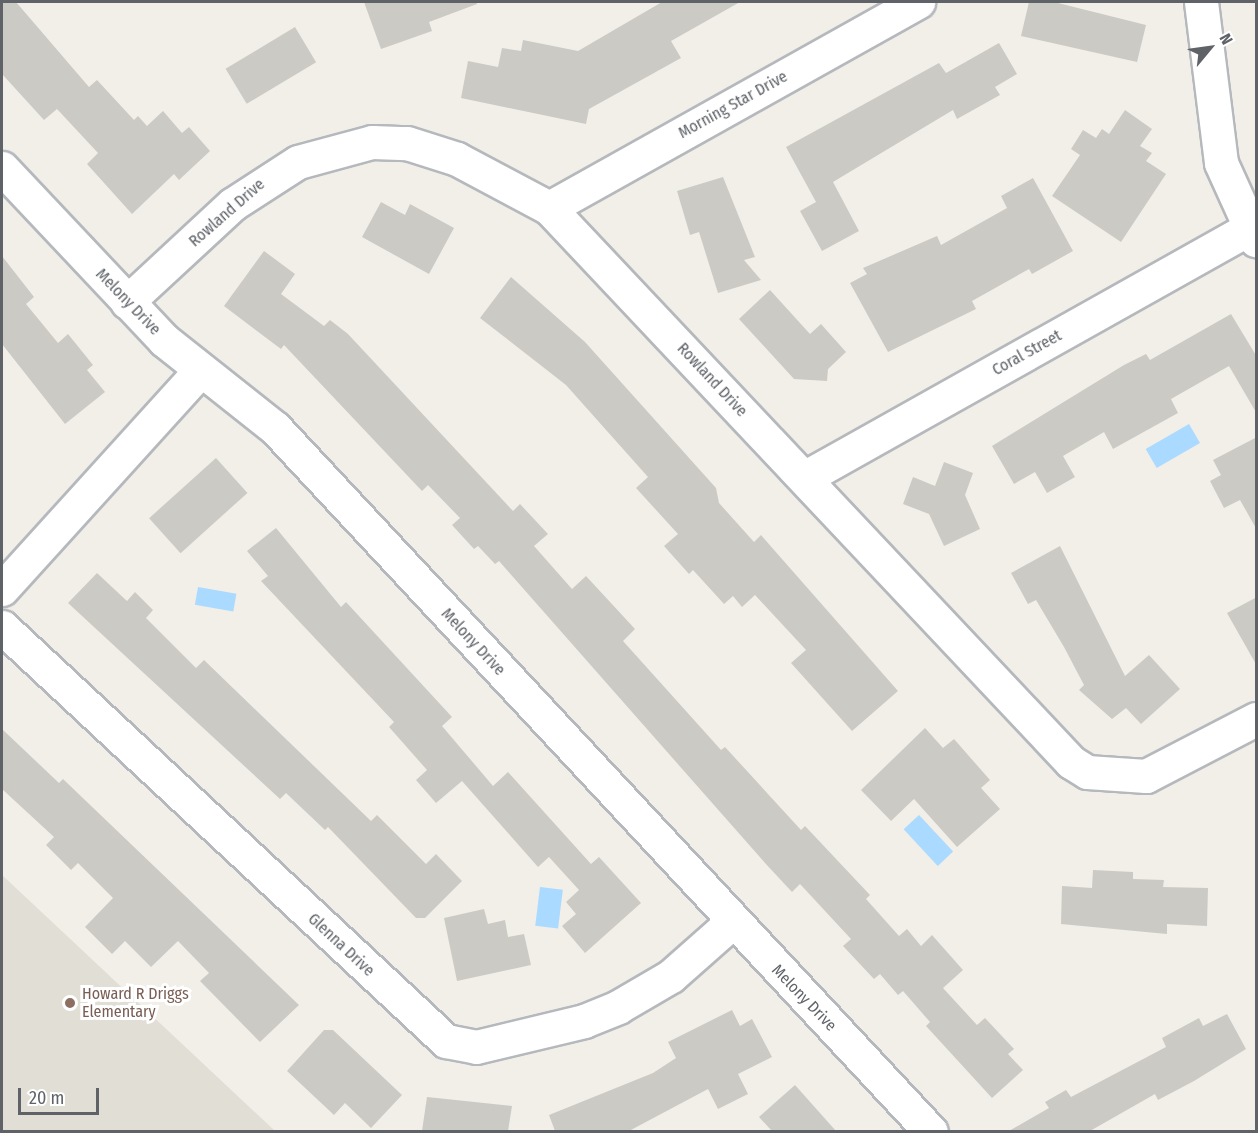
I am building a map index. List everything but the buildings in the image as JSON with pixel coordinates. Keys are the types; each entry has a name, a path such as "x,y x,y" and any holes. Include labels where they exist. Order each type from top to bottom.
{"street":[{"name":"Morning Star Drive","path":"549,208 918,2"},
{"path":"1201,2 1221,163 1253,234"},
{"name":"Rowland Drive","path":"128,302 267,178 336,148 407,143 486,172 549,208 1052,745 1087,772 1130,777 1160,772 1257,719"},
{"name":"Melony Drive","path":"2,168 128,302 200,371 275,428 732,922 931,1131"},
{"name":"Coral Street","path":"804,478 1253,234"},
{"path":"2,589 200,371"},
{"name":"Glenna Drive","path":"2,627 446,1041 476,1047 610,1011 671,976 732,922"}],"shaded area":[{"name":"Howard R Driggs Elementary","path":"2,875 275,1131 2,1131"}],"water":[{"path":"1189,424 1200,443 1157,468 1146,449"},
{"path":"198,587 236,594 233,611 195,605"},
{"path":"919,815 953,852 938,866 904,829"},
{"path":"540,887 563,890 558,929 535,926"}],"place":[{"name":"Howard R Driggs Elementary","path":"70,1003"}]}
